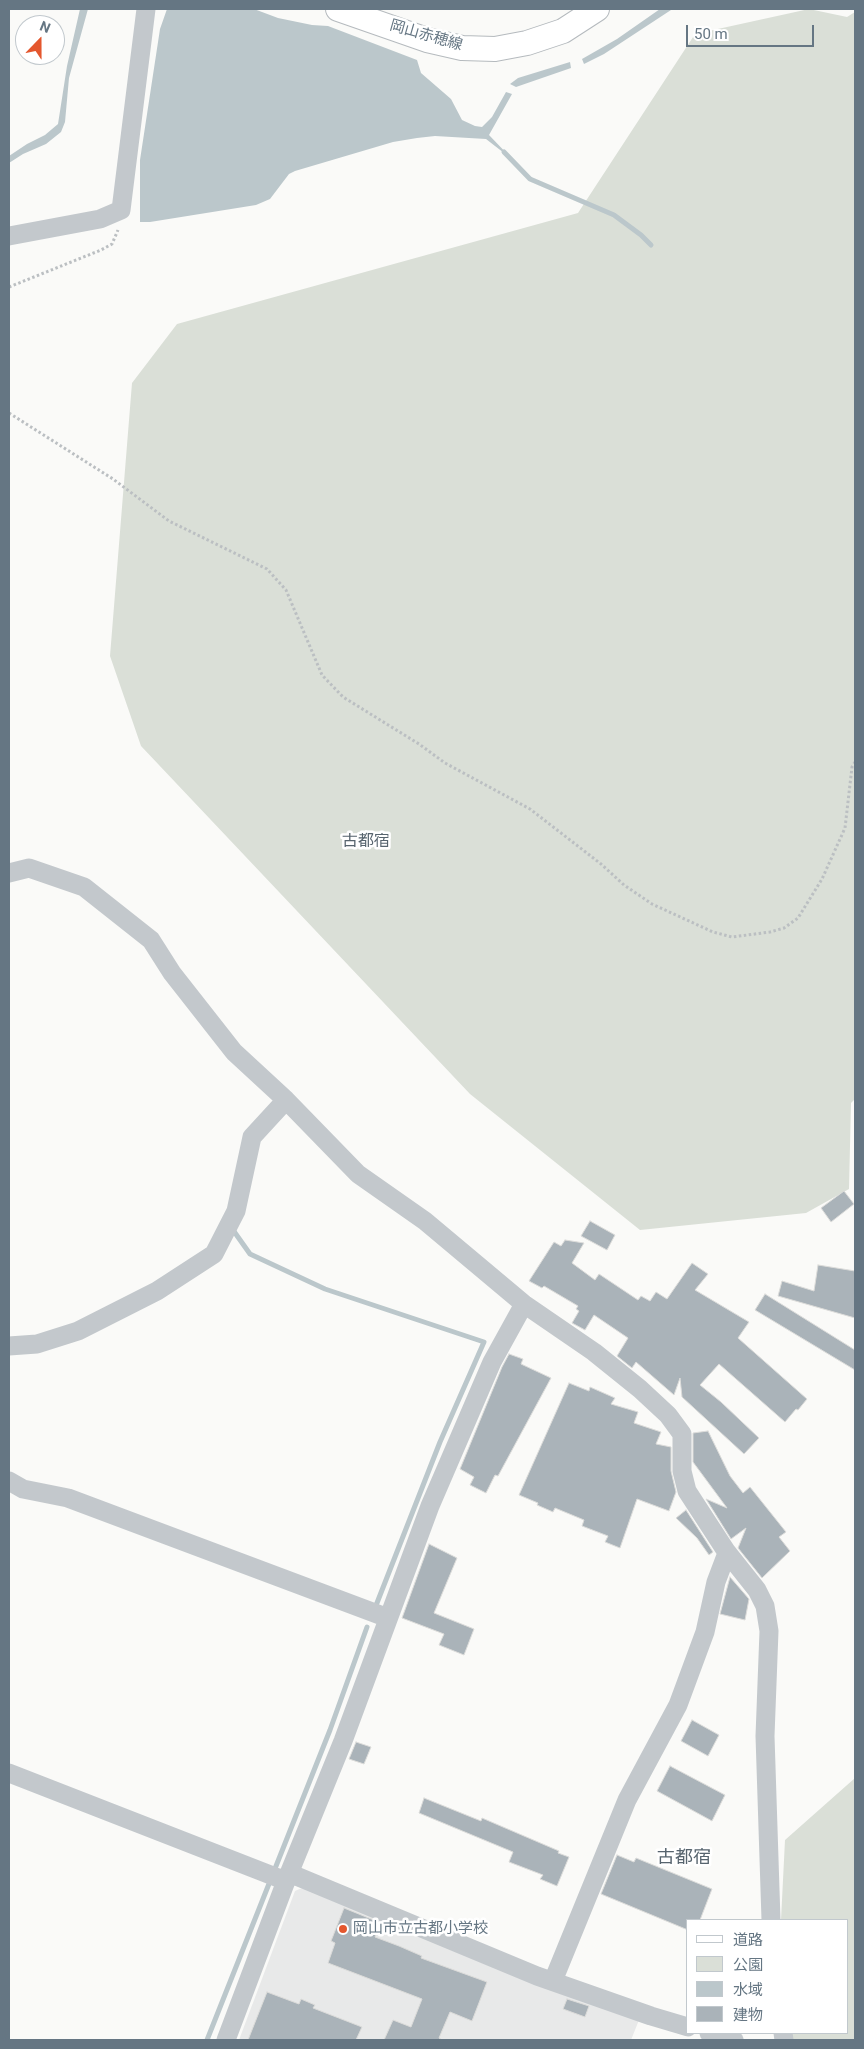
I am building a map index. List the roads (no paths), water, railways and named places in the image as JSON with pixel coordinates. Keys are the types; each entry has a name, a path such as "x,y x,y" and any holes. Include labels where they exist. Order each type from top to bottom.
{"main road":[{"name":"岡山赤穂線","path":"338,9 428,40 462,48 495,49 528,43 563,31 597,9"}],"street":[{"path":"9,236 100,219 121,210 146,9"},
{"path":"9,873 29,868 84,887 151,940 172,973 234,1052 286,1100 358,1174 425,1221 524,1304 594,1352 640,1388 668,1415 682,1434 682,1471 686,1491 695,1508 757,1590 766,1606 770,1631 765,1736 771,1919"},
{"path":"9,1346 37,1344 78,1331 157,1291 214,1254 236,1211 252,1137 286,1100"},
{"path":"226,2040 279,1876 343,1741 430,1506 492,1362 524,1304"},
{"path":"9,1481 23,1489 68,1498 388,1618"},
{"path":"553,1981 627,1800 678,1705 705,1632 716,1582 728,1553"},
{"path":"9,1774 553,1981 686,2025"},
{"path":"713,2034 734,2040"}],"water":[{"path":"80,9 88,9 69,78 65,122 61,132 46,144 23,154 9,163 9,156 45,135 58,124 67,66"},
{"path":"167,9 254,9 278,18 312,25 328,26 417,60 421,73 451,99 462,120 475,126 482,127 492,117 506,92 512,94 489,135 513,160 486,139 435,136 417,138 393,142 295,171 289,174 270,199 256,205 140,222 140,160 160,29"},
{"path":"660,9 678,9 671,10 604,54 584,64 582,59 617,39"},
{"path":"570,62 571,68 516,87 510,84 518,78"}],"waterway":[{"path":"504,152 530,179 614,215 651,245"},
{"path":"233,1230 250,1254 325,1289 484,1342 440,1442 375,1608"},
{"path":"207,2040 330,1730 367,1627"}],"place":[{"name":"岡山市立古都小学校","path":"343,1929"}],"district":[{"name":"古都宿","path":"366,842"},
{"name":"古都宿","path":"684,1858"}]}
